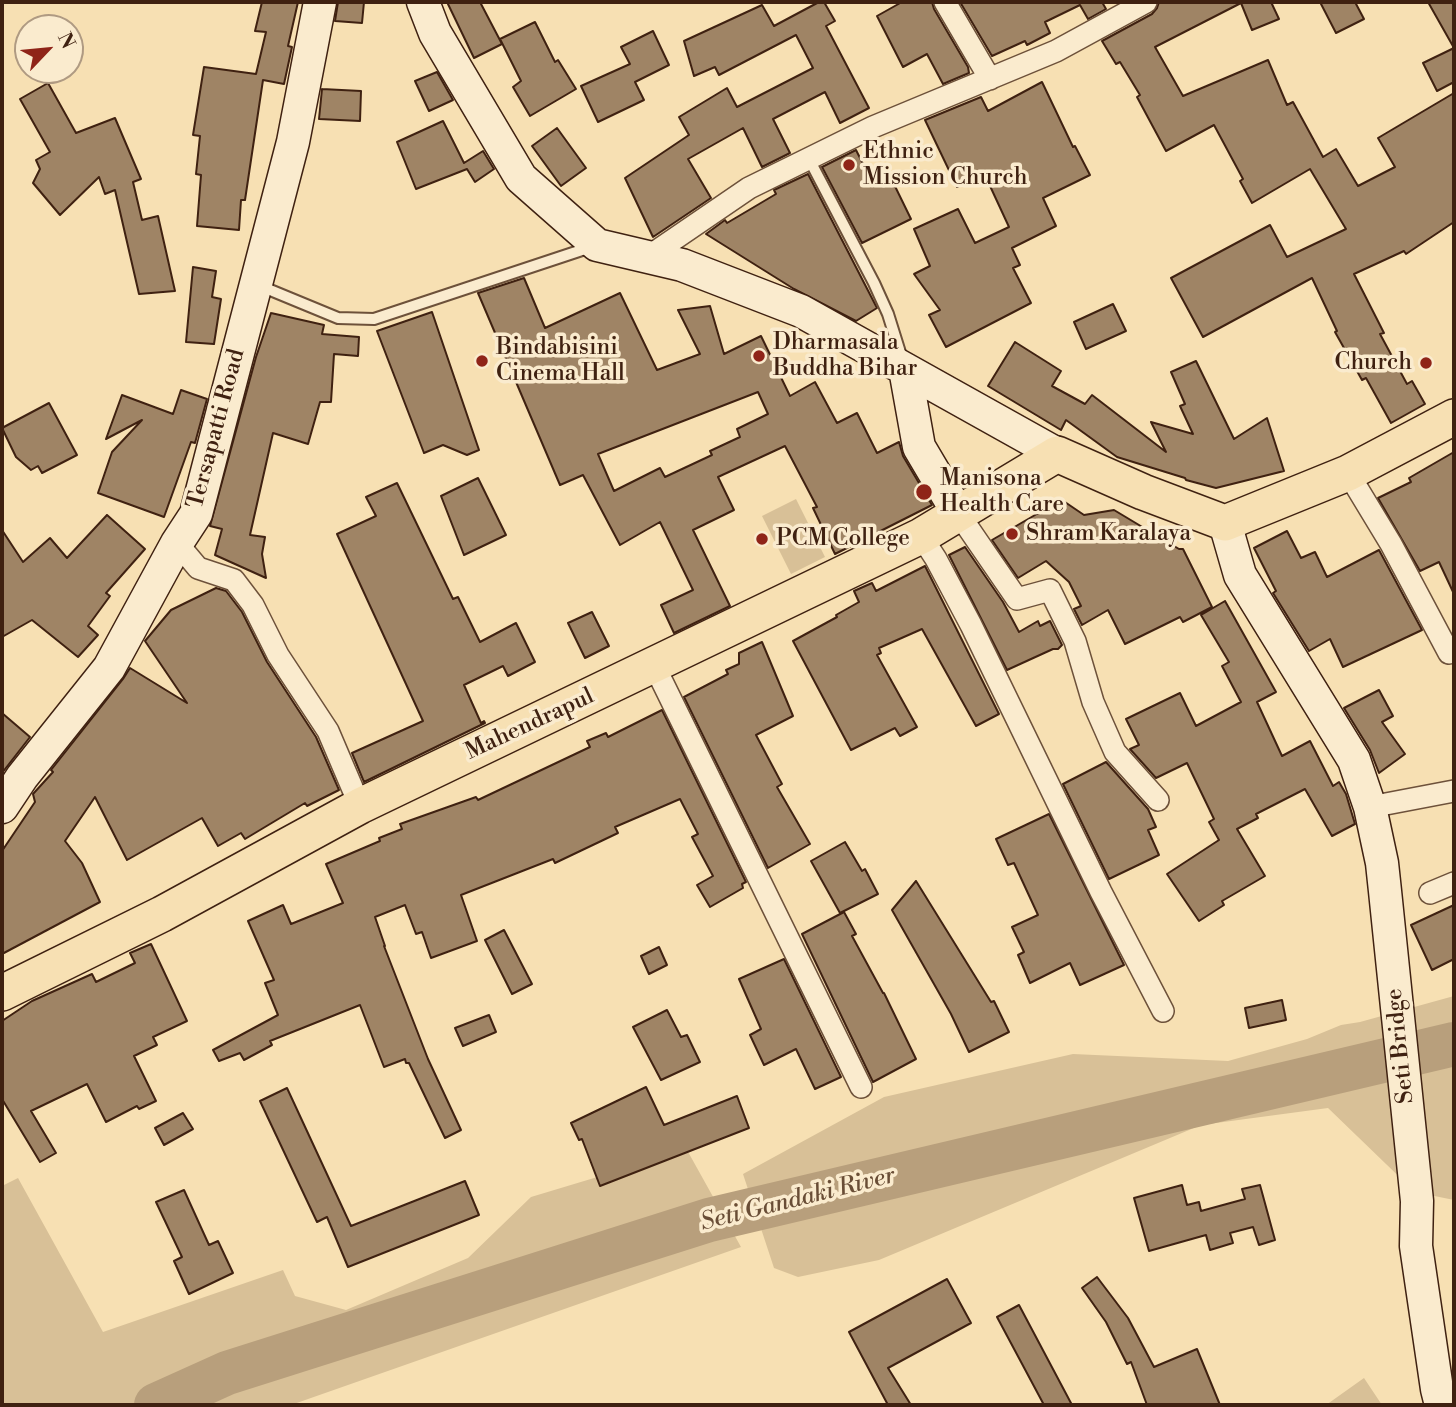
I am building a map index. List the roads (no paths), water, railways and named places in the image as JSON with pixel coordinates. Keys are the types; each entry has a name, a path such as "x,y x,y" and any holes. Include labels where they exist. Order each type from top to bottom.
{"main road":[{"name":"Tersapatti Road","path":"2,807 109,668 177,543 196,514 293,142 320,2"},
{"path":"423,2 435,33 520,178 597,245 682,265 801,311 1057,454 1143,492 1225,523 1348,473 1454,417"},
{"path":"905,369 919,447 958,513"},
{"name":"Mahendrapul","path":"2,993 162,914 360,806 921,536 1057,454"},
{"name":"Seti Bridge","path":"1225,523 1240,575 1354,760 1370,807 1385,891 1417,1201 1416,1246 1441,1405"}],"street":[{"path":"945,2 990,79"},
{"path":"648,257 749,188 873,127 1056,51 1146,2"},
{"path":"1348,473 1391,544 1449,653"},
{"path":"958,513 1017,599 1050,590 1075,640 1093,702 1115,752 1158,800"},
{"path":"921,536 971,625 1101,892 1163,1011"},
{"path":"177,543 198,568 234,580 253,605 278,655 328,731 360,806"},
{"path":"654,665 861,1087"},
{"path":"1370,807 1454,791"},
{"path":"1430,892 1454,883"}],"lane":[{"path":"809,159 874,283 888,314 905,369"},
{"path":"256,284 338,318 374,319 597,245"}],"waterway":[{"name":"Seti Gandaki River","path":"156,1405 227,1373 709,1220 1454,1044"}],"place":[{"name":"Ethnic Mission Church","path":"849,165"},
{"name":"Dharmasala Buddha Bihar","path":"759,356"},
{"name":"Bindabisini Cinema Hall","path":"482,361"},
{"name":"Church","path":"1426,363"},
{"name":"Manisona Health Care","path":"924,492"},
{"name":"Shram Karalaya","path":"1012,534"},
{"name":"PCM College","path":"762,539"}]}
